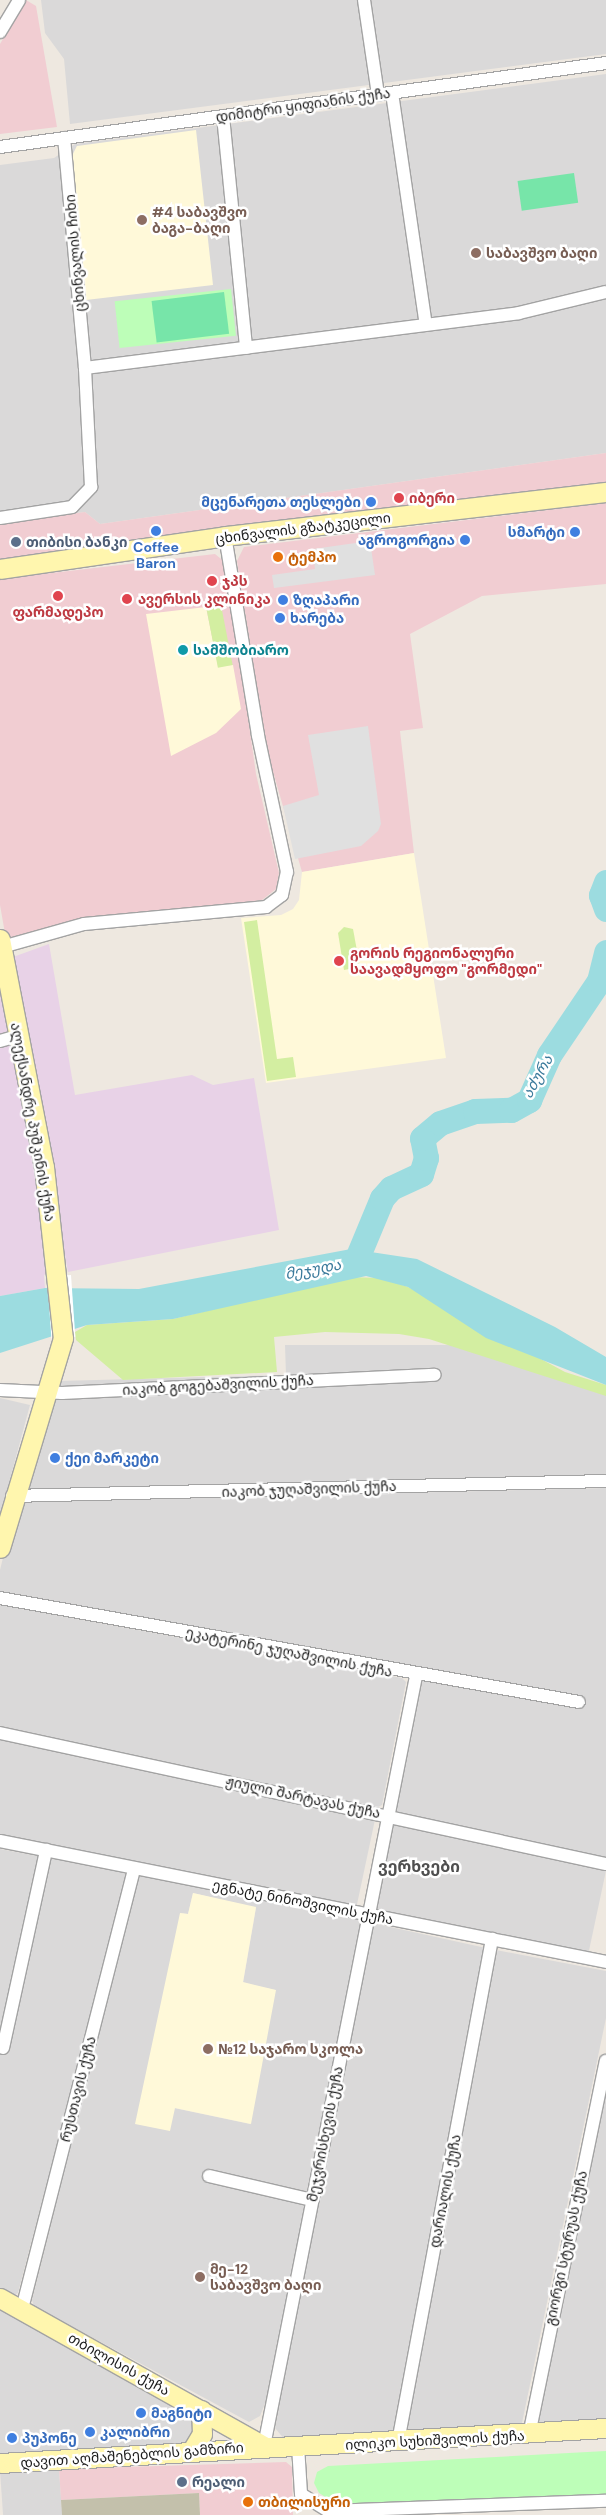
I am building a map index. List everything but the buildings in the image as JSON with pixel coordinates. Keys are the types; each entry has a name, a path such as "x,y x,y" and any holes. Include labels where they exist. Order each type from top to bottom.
{"main road":[{"name":"ცხინვალის გზატკეცილი","path":"0,569 226,536 606,492"},
{"name":"ალექსანდრე პუშკინის ქუჩა","path":"1,943 8,1038 44,1167 59,1276 63,1338 47,1393"},
{"path":"0,1548 12,1496 47,1393"},
{"name":"თბილისის ქუჩა","path":"0,2298 264,2446"},
{"path":"191,2452 202,2434 201,2410"},
{"name":"ილიკო სუხიშვილის ქუჩა","path":"264,2446 398,2442 529,2435 606,2428"},
{"name":"დავით აღმაშენებლის გამზირი","path":"0,2463 264,2446"}],"street":[{"path":"0,32 19,0"},
{"path":"364,0 378,95"},
{"name":"დიმიტრი ყიფიანის ქუჩა","path":"0,147 606,63"},
{"path":"392,93 426,325"},
{"path":"223,116 246,348"},
{"name":"ცხინვალის ჩიხი","path":"0,518 72,506 91,487 85,368 64,138"},
{"path":"85,368 519,313 606,292"},
{"path":"1,943 84,924 266,907 282,895 288,872 258,735 226,536"},
{"name":"იაკობ გოგებაშვილის ქუჩა","path":"0,1390 47,1393 435,1375"},
{"name":"იაკობ ჯუღაშვილის ქუჩა","path":"12,1496 606,1481"},
{"name":"ეკატერინე ჯუღაშვილის ქუჩა","path":"0,1598 416,1676 579,1702"},
{"name":"მეჯვრისხევის ქუჩა","path":"264,2446 416,1676"},
{"name":"ჟიული შარტავას ქუჩა","path":"0,1733 388,1815 606,1864"},
{"name":"ეგნატე ნინოშვილის ქუჩა","path":"0,1841 606,1962"},
{"path":"3,2048 46,1850"},
{"name":"რუსთავის ქუჩა","path":"22,2309 134,1868"},
{"name":"დარიალის ქუჩა","path":"398,2442 492,1939"},
{"name":"გიორგი სტურუას ქუჩა","path":"529,2435 606,2061"},
{"path":"209,2176 312,2200"},
{"path":"298,2446 301,2494 328,2511 606,2501"}],"shaded area":[{"path":"26,0 36,6 57,127 0,134 0,44"},
{"path":"41,0 606,0 606,54 70,124 64,59 45,33"},
{"path":"606,74 606,453 100,524 85,512 0,523 0,165 54,158 75,144","holes":["77,146 86,300 72,156"]},
{"name":"#4 საბავშვო ბაგა-ბაღი","path":"196,130 213,285 86,300 72,156 77,146"},
{"path":"606,453 606,485 0,562 0,523 85,512 100,524"},
{"path":"606,503 606,584 482,596 410,634 423,728 400,731 414,853 302,872 267,751 237,561 244,547"},
{"path":"370,541 375,575 274,588 272,575 315,569 313,549"},
{"path":"215,554 226,563 256,774 279,873 276,889 262,900 91,920 6,939 0,905 0,579"},
{"path":"206,607 218,666 233,665 241,709 216,733 171,756 146,614"},
{"path":"368,726 381,824 378,831 361,846 295,859 283,806 319,795 308,735"},
{"name":"გორის რეგიონალური საავადმყოფო \"გორმედი\"","path":"414,853 446,1058 266,1083 241,918 281,915 293,909 299,900 302,872"},
{"path":"49,944 75,1095 192,1075 213,1085 254,1078 279,1230 68,1272 13,957"},
{"path":"0,981 52,1270 44,1275 45,1288 0,1296"},
{"path":"285,1345 452,1345 606,1393 606,1475 25,1491 58,1381 286,1375"},
{"path":"0,1398 30,1405 0,1516"},
{"path":"606,1488 606,1858 396,1813 393,1808 421,1668 0,1591 0,1570 15,1509 21,1502"},
{"path":"0,1605 402,1678 406,1682 382,1805 376,1808 0,1726"},
{"path":"0,1737 376,1817 356,1911 0,1835"},
{"path":"391,1824 606,1870 588,1957 372,1911"},
{"path":"0,1849 124,1872 127,1877 18,2293 12,2296 0,2290"},
{"path":"142,1876 358,1919 360,1924 275,2378 260,2416 249,2422 34,2306 32,2300 138,1877","holes":["193,1893 256,1908 243,1983 275,1990 250,2124 174,2108 180,1913 188,1914"]},
{"name":"№12 საჯარო სკოლა","path":"193,1893 256,1907 243,1982 276,1990 251,2124 175,2108 170,2131 135,2124 180,1913 188,1914"},
{"path":"372,1923 486,1948 397,2433 285,2440 275,2428"},
{"path":"496,1950 606,1971 606,2018 522,2423 405,2433"},
{"path":"606,2076 606,2419 534,2426"},
{"path":"0,2309 195,2415 194,2442 0,2455"},
{"path":"286,2462 292,2467 293,2515 200,2515 199,2493 61,2500 59,2469"},
{"path":"59,2469 62,2515 3,2515 0,2473"},
{"path":"199,2493 200,2515 62,2515 61,2500"}],"green space":[{"path":"574,173 578,203 522,211 518,181"},
{"path":"231,289 236,336 120,348 115,301"},
{"path":"224,292 229,334 157,343 152,301"},
{"path":"221,605 233,665 218,668 206,608"},
{"path":"257,920 277,1059 293,1057 296,1077 267,1081 244,922"},
{"path":"344,927 353,929 360,967 344,970 338,933"},
{"path":"347,1277 381,1278 408,1287 565,1372 606,1385 606,1396 429,1339 399,1334 325,1332 274,1337 277,1372 123,1380 76,1340 75,1332 87,1325 173,1319"},
{"path":"606,2451 606,2494 457,2504 338,2505 319,2493 314,2483 317,2472 328,2466"}],"water":[{"name":"მეჯუდა","path":"351,1249 417,1259 555,1327 606,1357 606,1385 486,1338 408,1287 366,1276 173,1319 87,1325 0,1353 0,1296 45,1288 139,1289"}],"pier":[{"path":"71,1275 75,1337 51,1339 47,1277"}],"waterway":[{"name":"აძურა","path":"606,882 601,895 606,909"},
{"name":"აძურა","path":"355,1263 382,1198 391,1188 421,1174 426,1158 422,1138 440,1123 475,1111 511,1110 529,1100 549,1055 599,981 606,952"}],"place":[{"name":"#4 საბავშვო ბაგა-ბაღი","path":"142,220"},
{"name":"საბავშვო ბაღი","path":"476,253"},
{"name":"იბერი","path":"399,498"},
{"name":"მცენარეთა თესლები","path":"371,502"},
{"name":"Coffee Baron","path":"156,531"},
{"name":"სმარტი","path":"575,532"},
{"name":"აგროგორგია","path":"465,540"},
{"name":"თიბისი ბანკი","path":"16,542"},
{"name":"ტემპო","path":"278,557"},
{"name":"ჯპს","path":"212,581"},
{"name":"ფარმადეპო","path":"58,596"},
{"name":"ავერსის კლინიკა","path":"127,599"},
{"name":"ზღაპარი","path":"283,600"},
{"name":"ხარება","path":"280,618"},
{"name":"სამშობიარო","path":"183,650"},
{"name":"გორის რეგიონალური საავადმყოფო \"გორმედი\"","path":"339,961"},
{"name":"ქეი მარკეტი","path":"55,1458"},
{"name":"№12 საჯარო სკოლა","path":"208,2049"},
{"name":"მე-12 საბავშვო ბაღი","path":"200,2277"},
{"name":"მაგნიტი","path":"141,2413"},
{"name":"კალიბრი","path":"90,2432"},
{"name":"პუპონე","path":"12,2438"},
{"name":"რეალი","path":"182,2482"},
{"name":"თბილისური","path":"248,2502"}],"district":[{"name":"ვერხვები","path":"419,1867"}]}
